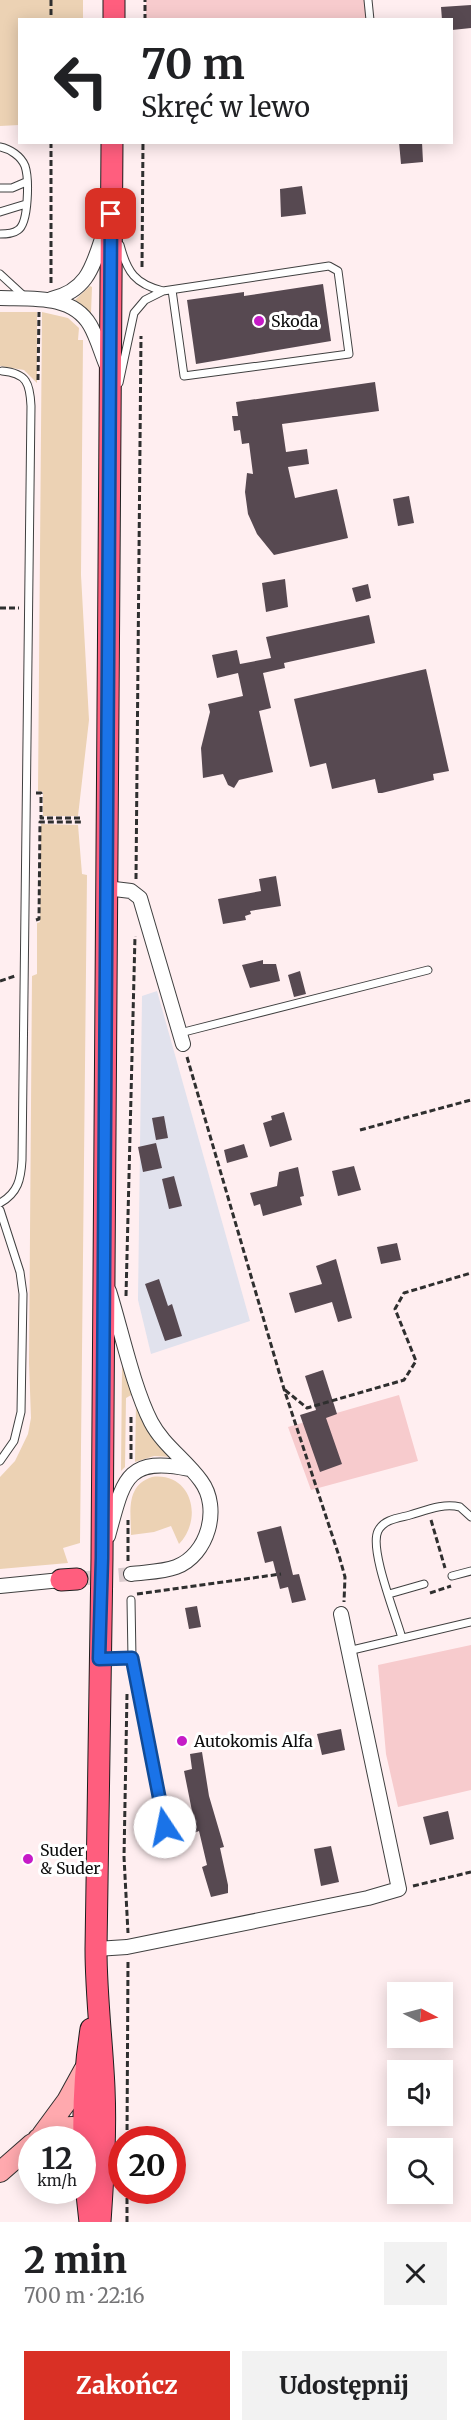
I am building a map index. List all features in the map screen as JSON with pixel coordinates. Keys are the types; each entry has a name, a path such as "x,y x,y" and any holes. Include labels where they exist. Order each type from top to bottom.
{"main road":[{"path":"114,0 114,18"},
{"path":"100,2222 104,2153 104,2088 96,1999 96,1950 102,1558 102,1269 112,144"},
{"path":"84,2126 84,2070 96,1999"},
{"path":"88,2204 90,2222"}],"street":[{"path":"44,304 67,294 86,281 111,214"},
{"path":"0,298 27,298 44,304 75,309 90,324 111,377"},
{"path":"106,888 131,891 140,898 181,1038"},
{"path":"102,1269 145,1409 153,1425 208,1493 211,1514 207,1535 194,1554 177,1567 131,1574"},
{"path":"102,1558 126,1480 152,1464 189,1469"},
{"path":"0,1586 69,1580"},
{"path":"96,1950 128,1947 368,1898 399,1888 341,1614"},
{"path":"48,2126 67,2101 84,2070"},
{"path":"85,2126 104,2088"},
{"path":"96,2137 104,2153"},
{"path":"0,2172 18,2156"}],"lane":[{"path":"368,0 370,18"},
{"path":"0,147 10,150 21,159 25,167 26,182 24,223 18,230 0,234"},
{"path":"0,188 12,188 26,182"},
{"path":"0,212 26,204"},
{"path":"111,214 126,267 134,279 150,288 163,291 172,290 335,267 338,271 349,354 184,376 172,290"},
{"path":"0,274 27,298"},
{"path":"110,427 134,313 145,300 163,291"},
{"path":"0,1203 12,1196 20,1180 22,1160 31,406 30,387 23,377 14,372 2,371"},
{"path":"181,1038 428,970"},
{"path":"0,1210 21,1272 23,1294 21,1412 14,1441 0,1461"},
{"path":"402,1638 376,1549 377,1532 383,1524 391,1520 451,1504 460,1507 471,1517"},
{"path":"452,1576 471,1571"},
{"path":"389,1594 424,1584"},
{"path":"131,1600 132,1658 169,1848"},
{"path":"348,1651 471,1622"},
{"path":"99,1659 132,1658"}],"path":[{"path":"51,0 51,18"},
{"path":"145,0 145,18"},
{"path":"44,304 51,288 51,144"},
{"path":"41,793 40,818 81,818"},
{"path":"34,921 39,920 40,822 82,822"},
{"path":"181,1038 284,1389 340,1559 346,1593 341,1614"},
{"path":"360,1130 471,1100"},
{"path":"284,1389 307,1408 404,1380 416,1361 395,1309 404,1293 471,1273"},
{"path":"428,1509 451,1587 430,1593"},
{"path":"131,1600 143,1592 233,1583 281,1574"},
{"path":"127,1685 124,1857 128,1947 127,2126"},
{"path":"399,1888 471,1872"},
{"path":"127,2204 127,2222"}],"shaded area":[{"path":"0,0 83,0 83,18 18,18 18,125 0,126"},
{"path":"146,0 367,0 368,18 146,18"},
{"path":"90,286 92,287 91,313 75,300"},
{"path":"0,312 37,312 37,383 24,370 0,366"},
{"path":"42,312 68,318 79,328 78,340 83,340 81,575 89,720 78,816 43,816 43,792 38,791"},
{"path":"41,824 78,825 82,874 87,875 80,1543 63,1548 68,1563 0,1569 0,1477 15,1461 28,1434 31,1418 29,1363 32,976 37,974"},
{"path":"157,991 250,1321 151,1354 138,1300 142,996"},
{"path":"125,1364 133,1394 126,1398 125,1467 121,1471 122,1366"},
{"path":"399,1395 418,1461 311,1490 288,1427"},
{"path":"136,1403 150,1435 173,1457 154,1456 135,1462"},
{"path":"152,1477 165,1477 176,1482 190,1499 191,1522 179,1544 171,1526 154,1532 131,1535 133,1493 143,1481"},
{"path":"471,1645 471,1790 398,1807 386,1754 378,1665"}],"building":[{"path":"471,5 471,28 453,30 453,18 442,18 441,7"},
{"path":"399,144 422,144 423,162 401,164"},
{"path":"302,186 306,214 281,217 280,189"},
{"name":"Skoda","path":"323,284 331,341 196,364 187,300 244,292 244,296"},
{"path":"375,382 379,411 282,424 286,452 307,449 309,464 288,467 295,498 337,489 348,538 274,555 257,534 248,514 245,492 247,473 253,474 249,443 242,444 240,430 234,431 232,416 238,416 236,402"},
{"path":"409,496 414,523 398,526 393,499"},
{"path":"285,579 288,607 266,612 262,583"},
{"path":"368,584 371,598 356,602 352,588"},
{"path":"369,615 375,643 284,663 285,668 263,673 271,708 259,711 273,772 239,780 234,788 228,785 223,774 203,778 201,748 210,712 208,704 243,696 238,673 217,678 212,655 237,650 240,664 271,658 266,637"},
{"path":"426,669 449,771 433,774 434,780 382,793 378,793 375,779 332,789 326,763 310,767 294,699"},
{"path":"276,876 281,906 250,911 251,914 245,916 246,920 223,924 218,899 261,891 259,879"},
{"path":"263,960 263,964 276,964 280,981 250,988 242,965"},
{"path":"300,971 306,994 294,997 288,975"},
{"path":"284,1112 292,1140 270,1147 263,1123 272,1120 271,1116"},
{"path":"164,1116 168,1138 156,1140 152,1118"},
{"path":"156,1143 162,1168 143,1172 138,1147"},
{"path":"244,1144 248,1157 227,1163 224,1150"},
{"path":"354,1166 361,1190 338,1196 332,1171"},
{"path":"298,1167 304,1196 300,1197 302,1205 263,1216 260,1204 254,1206 250,1193 277,1186 279,1172"},
{"path":"174,1176 182,1206 169,1209 162,1179"},
{"path":"397,1243 401,1260 381,1264 377,1247"},
{"path":"336,1259 352,1318 338,1322 332,1302 295,1313 289,1293 322,1284 316,1266"},
{"path":"159,1279 168,1306 172,1304 182,1336 165,1341 145,1284"},
{"path":"323,1370 337,1414 326,1418 342,1464 320,1472 300,1415 316,1410 305,1376"},
{"path":"281,1526 293,1575 299,1574 306,1600 292,1603 288,1587 280,1589 273,1561 265,1563 257,1532"},
{"path":"197,1606 201,1627 189,1629 185,1608"},
{"path":"341,1729 345,1750 322,1755 317,1734"},
{"path":"202,1752 209,1796 224,1847 220,1848 228,1885 228,1893 211,1897 202,1867 207,1865 199,1831 194,1833 190,1817 193,1816 184,1771 192,1769 190,1754"},
{"path":"448,1811 454,1839 430,1845 423,1817"},
{"path":"331,1846 339,1882 321,1886 314,1849"}],"tunnel":[{"path":"77,1579 131,1574"}],"place":[{"name":"Skoda","path":"259,321"},
{"name":"Autokomis Alfa","path":"182,1741"},
{"name":"Suder & Suder","path":"28,1859"}],"route":[{"path":"111,214 102,1269 102,1558 99,1659 132,1658 165,1827"}]}
